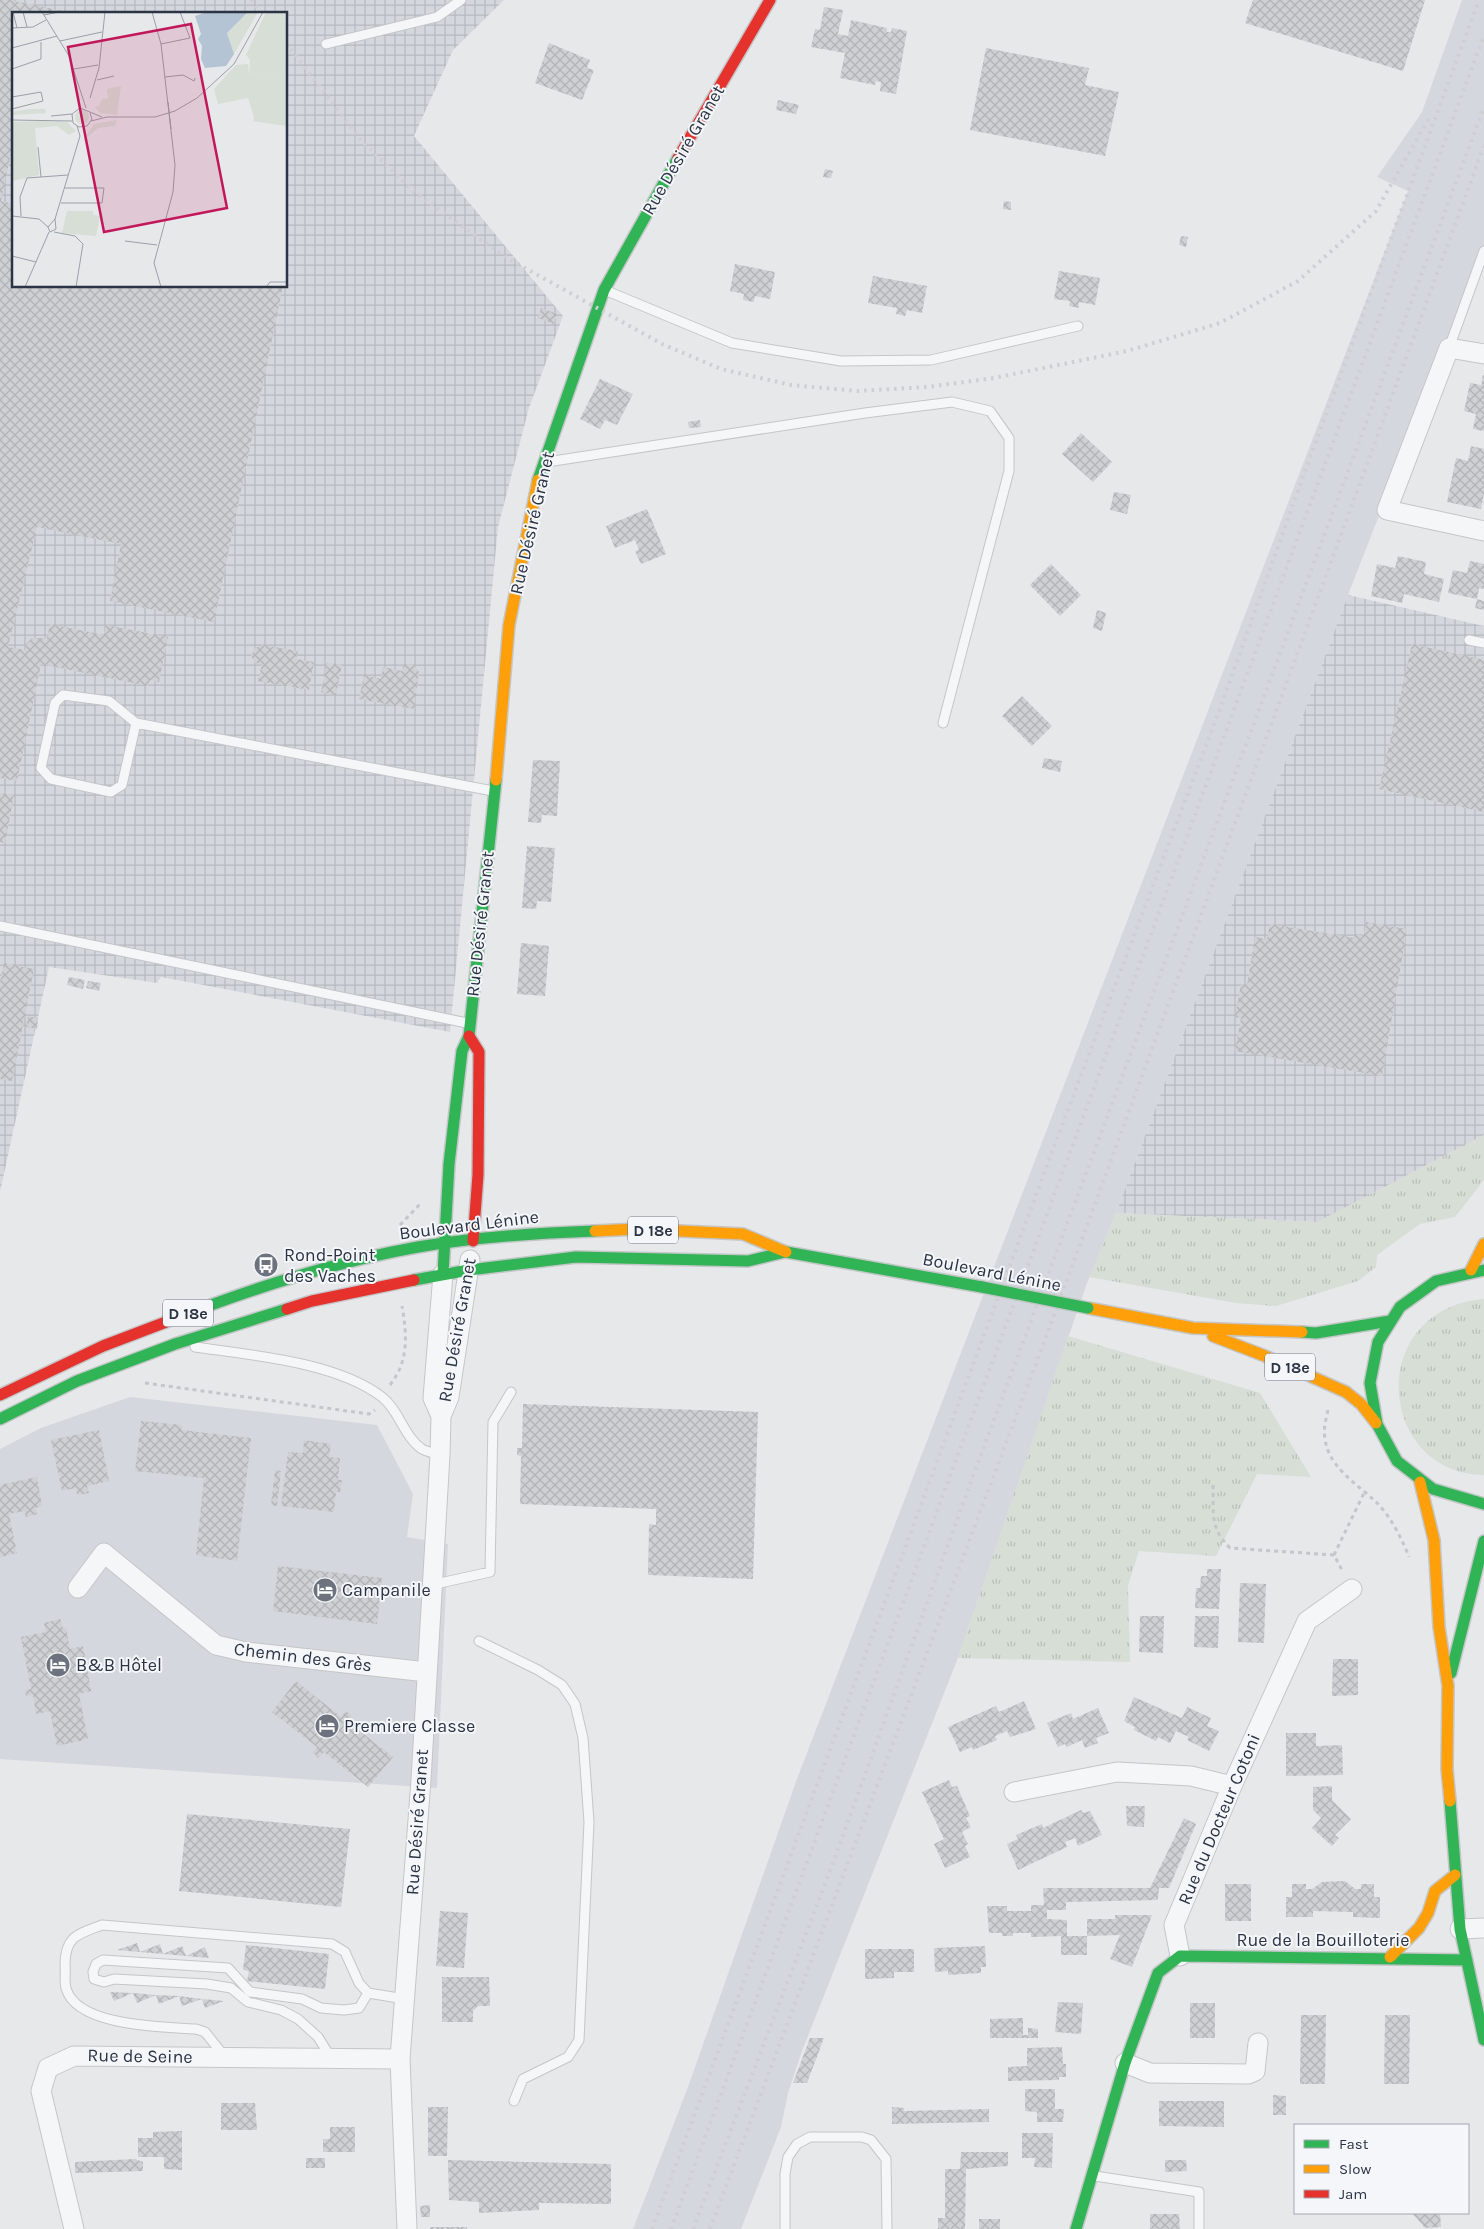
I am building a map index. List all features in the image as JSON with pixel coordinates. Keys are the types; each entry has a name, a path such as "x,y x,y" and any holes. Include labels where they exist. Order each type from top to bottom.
{"main road":[{"name":"Rue Désiré Granet","path":"443,1274 449,1164 462,1051 469,1036 495,791 509,625 534,494 543,462 596,308 604,290 770,0"},
{"name":"Rue Désiré Granet","path":"469,1036 479,1052 478,1175 473,1241"},
{"name":"Boulevard Lénine","path":"0,1395 103,1346 246,1291 317,1270 384,1254 445,1244 535,1233 638,1229 743,1234 785,1252 982,1287 1192,1328 1316,1333 1390,1321"},
{"path":"1471,1270 1484,1244"},
{"name":"Boulevard Lénine","path":"0,1419 77,1382 174,1344 312,1301 443,1274 576,1257 748,1261 785,1252"},
{"path":"1484,1270 1471,1270 1446,1276 1424,1288 1405,1302 1390,1321 1376,1348 1370,1375 1370,1395 1376,1423 1389,1451 1402,1468 1420,1482 1448,1497 1463,1502 1484,1504"},
{"name":"Boulevard Lénine","path":"1192,1328 1265,1356 1346,1392 1361,1404 1376,1423"},
{"path":"1420,1482 1434,1540 1438,1627 1448,1686 1447,1769 1460,1929 1484,2040"},
{"path":"1448,1686 1484,1541"},
{"path":"1390,1957 1420,1928 1428,1913 1435,1892 1455,1875"},
{"path":"1076,2229 1125,2063 1158,1973 1180,1956"},
{"name":"Rue de la Bouilloterie","path":"1180,1956 1390,1957 1467,1960"}],"street":[{"path":"1484,354 1449,348 1388,510 1484,531"},
{"name":"Rue Désiré Granet","path":"407,2229 400,2059 427,1672 441,1416 449,1397 473,1241"},
{"name":"Rue Désiré Granet","path":"441,1416 433,1398 443,1274"},
{"name":"Chemin des Grès","path":"78,1588 104,1553 216,1645 246,1652 427,1672"},
{"name":"Rue du Docteur Cotoni","path":"1180,1956 1174,1925 1232,1786 1307,1621 1352,1589"},
{"path":"1014,1792 1117,1772 1191,1776 1232,1786"},
{"path":"1460,1929 1484,1928"},
{"path":"1125,2063 1150,2073 1248,2074 1255,2070 1258,2043"},
{"name":"Rue de Seine","path":"74,2229 42,2091 48,2068 74,2056 400,2059"}],"lane":[{"path":"326,44 437,17 461,0"},
{"path":"1449,348 1484,251"},
{"path":"604,290 732,343 841,361 930,360 1078,326"},
{"path":"543,462 865,413 952,402 990,411 1009,438 1009,471 943,722"},
{"path":"1469,640 1484,643"},
{"path":"136,723 122,786 111,792 51,780 41,768 55,703 63,695 109,702 136,723 495,791"},
{"path":"0,926 470,1024"},
{"path":"174,1344 278,1359 335,1374 360,1384 383,1398 414,1441 423,1449 440,1455"},
{"path":"431,1585 490,1572 493,1422 510,1392"},
{"path":"479,1641 538,1670 562,1685 575,1704 584,1748 589,1822 580,2040 568,2057 524,2079 514,2101"},
{"path":"226,2057 205,2032 196,2029 124,2024 89,2012 76,2002 66,1989 65,1951 76,1935 102,1925 332,1944 345,1952 359,1983 368,1993 405,1999"},
{"path":"331,2058 318,2037 298,2019 281,2010 248,2002 231,1988 207,1984 114,1979 104,1982 94,1979 93,1972 96,1964 103,1960 228,1968 250,1992 302,1998 321,2008 344,2010 358,2008 368,1993"},
{"path":"785,2229 785,2174 788,2157 797,2144 810,2137 862,2137 871,2140 886,2159 887,2229"},
{"path":"1091,2176 1199,2192 1199,2229"}],"path":[{"path":"394,1230 414,1213 425,1197"},
{"path":"388,1389 397,1377 406,1350 402,1301"},
{"path":"144,1383 369,1414 378,1408"},
{"path":"1328,1407 1324,1436 1327,1447 1339,1468 1388,1517 1406,1547 1411,1561"},
{"path":"1213,1485 1215,1528 1219,1537 1230,1548 1334,1555"},
{"path":"1334,1555 1364,1493"},
{"path":"1334,1555 1352,1589"}],"shaded area":[{"path":"0,0 504,0 453,50 414,136 563,316 529,408 498,527 450,1032 161,977 157,983 49,967 0,1192"},
{"path":"1462,0 1484,0 1484,247 1348,595 1116,1213 1087,1283 958,1658 802,2051 788,2093 781,2127 741,2229 633,2229 688,2087 797,1779 1408,191 1377,177 1422,112"},
{"path":"1348,595 1484,626 1484,1135 1318,1222 1116,1213"},
{"path":"130,1397 377,1425 413,1494 407,1537 448,1544 437,1788 0,1759 0,1449 41,1428"}],"green space":[{"path":"1484,1135 1484,1180 1455,1217 1420,1224 1377,1255 1376,1267 1358,1281 1276,1306 1236,1303 1089,1277 1116,1213 1317,1222"},
{"path":"1484,1299 1484,1475 1448,1467 1422,1448 1405,1421 1399,1390 1403,1359 1419,1330 1445,1309"},
{"path":"1068,1336 1260,1393 1311,1477 1257,1474 1216,1556 1139,1551 1128,1585 1130,1662 958,1658"}],"building":[{"path":"0,0 10,0 67,12 12,12 12,149 1,201 12,204 12,288 283,288 214,622 110,601 121,544 37,527 8,647 25,650 27,643 32,638 47,638 50,624 104,635 106,625 168,637 159,682 150,680 148,686 41,664 17,781 0,778"},
{"path":"1253,0 1425,0 1403,71 1245,23"},
{"path":"824,7 843,10 838,34 848,36 851,20 887,28 887,32 891,32 892,28 907,31 896,94 880,91 881,82 876,81 875,85 840,78 845,53 811,47 815,29 820,30"},
{"path":"549,43 590,60 587,68 594,70 582,100 535,83"},
{"path":"986,48 1089,68 1085,85 1119,92 1105,156 970,130"},
{"path":"778,100 799,105 796,114 776,110"},
{"path":"825,169 833,171 831,178 823,177"},
{"path":"1004,201 1011,202 1011,210 1003,209"},
{"path":"1181,236 1188,237 1186,247 1179,245"},
{"path":"735,264 775,272 770,299 755,296 754,302 743,300 744,294 730,291"},
{"path":"1059,271 1100,278 1095,305 1079,302 1079,308 1069,306 1070,301 1054,299"},
{"path":"873,276 927,286 922,313 907,310 905,316 896,314 897,308 868,303"},
{"path":"541,308 557,314 554,324 538,318"},
{"path":"1483,375 1484,431 1473,429 1476,414 1464,411 1470,383 1481,385"},
{"path":"600,379 633,394 617,425 605,420 600,429 580,419"},
{"path":"700,420 701,427 689,428 688,422"},
{"path":"1081,433 1112,462 1093,482 1062,454"},
{"path":"1471,446 1484,449 1484,494 1481,509 1447,502 1456,458 1468,461"},
{"path":"1114,492 1131,495 1127,514 1110,510"},
{"path":"647,509 666,554 641,564 635,551 639,550 635,540 615,548 606,526"},
{"path":"1398,556 1426,562 1424,574 1444,579 1439,602 1404,594 1402,603 1371,596 1377,564 1395,568"},
{"path":"1470,561 1484,564 1484,589 1479,588 1477,599 1448,593 1453,570 1467,573"},
{"path":"1051,564 1081,595 1060,616 1030,585"},
{"path":"1477,599 1484,601 1484,610 1475,608"},
{"path":"1097,610 1106,613 1102,631 1093,628"},
{"path":"1412,644 1484,660 1484,812 1379,789"},
{"path":"263,645 298,651 296,659 314,662 309,690 258,681 262,664 255,663 251,656 255,648"},
{"path":"327,663 342,665 336,695 321,692"},
{"path":"407,664 414,665 419,672 414,709 359,699 364,675 381,679 383,667 402,671 403,666"},
{"path":"1022,696 1052,726 1032,746 1002,716"},
{"path":"1044,758 1062,761 1060,772 1042,768"},
{"path":"533,760 560,761 557,816 542,815 541,823 528,822"},
{"path":"0,793 14,795 5,843 0,842"},
{"path":"527,846 555,848 551,902 537,901 536,909 522,908"},
{"path":"1366,922 1407,929 1382,1076 1235,1051 1241,1018 1235,1017 1241,984 1247,985 1255,937 1267,939 1270,924 1355,938 1355,934 1364,936"},
{"path":"521,943 549,946 545,996 517,994"},
{"path":"4,963 34,969 12,1081 0,1079 0,982"},
{"path":"69,977 85,980 83,989 67,985"},
{"path":"88,981 101,983 99,991 86,988"},
{"path":"28,1016 38,1018 37,1029 26,1027"},
{"path":"523,1404 758,1412 753,1579 648,1575 649,1524 656,1525 656,1509 520,1504 521,1456 517,1455 517,1448 522,1448"},
{"path":"141,1421 182,1425 181,1430 251,1438 237,1561 196,1555 204,1478 135,1471"},
{"path":"99,1430 109,1481 87,1486 89,1493 77,1495 76,1488 62,1491 51,1440"},
{"path":"304,1440 331,1444 329,1457 340,1458 338,1480 342,1480 340,1492 336,1492 334,1512 281,1506 288,1452 303,1453"},
{"path":"275,1470 281,1471 277,1506 271,1505"},
{"path":"37,1477 42,1506 36,1508 37,1514 26,1517 24,1511 9,1514 17,1553 0,1557 0,1485"},
{"path":"278,1566 382,1578 377,1624 273,1611"},
{"path":"1207,1569 1221,1569 1219,1609 1195,1608 1196,1588 1200,1588 1201,1576 1207,1576"},
{"path":"1240,1583 1266,1584 1264,1643 1238,1642"},
{"path":"1140,1616 1164,1616 1163,1653 1139,1652"},
{"path":"1195,1616 1219,1616 1218,1648 1194,1647"},
{"path":"60,1619 63,1628 66,1628 70,1649 83,1646 91,1691 79,1694 88,1739 57,1746 50,1711 36,1714 33,1695 26,1696 25,1690 31,1689 21,1637 46,1632 44,1623"},
{"path":"1333,1659 1358,1659 1358,1695 1332,1696"},
{"path":"296,1681 341,1717 346,1711 352,1716 348,1722 393,1757 368,1787 324,1752 318,1758 313,1752 317,1747 272,1712"},
{"path":"1134,1697 1182,1718 1187,1707 1211,1718 1207,1726 1219,1731 1209,1751 1187,1740 1189,1737 1176,1731 1170,1743 1158,1737 1156,1741 1134,1730 1135,1727 1124,1721"},
{"path":"1024,1701 1036,1729 1010,1737 1007,1731 995,1736 997,1740 973,1750 972,1747 960,1752 948,1727 996,1706 999,1712"},
{"path":"1098,1708 1109,1733 1096,1738 1098,1743 1085,1748 1082,1740 1067,1747 1065,1744 1058,1747 1047,1723 1071,1713 1073,1719"},
{"path":"1286,1733 1316,1733 1316,1746 1342,1745 1343,1775 1286,1776"},
{"path":"949,1780 952,1787 957,1786 970,1816 966,1818 971,1827 962,1832 968,1844 965,1846 970,1857 945,1868 934,1844 944,1839 922,1792"},
{"path":"1332,1786 1332,1800 1351,1819 1335,1835 1339,1838 1332,1846 1312,1828 1321,1818 1313,1810 1313,1787"},
{"path":"1126,1806 1145,1806 1144,1827 1127,1826"},
{"path":"1081,1810 1083,1813 1090,1811 1102,1835 1078,1846 1075,1838 1065,1842 1067,1847 1018,1870 1007,1844 1018,1839 1016,1835 1042,1824 1043,1828"},
{"path":"187,1814 350,1829 341,1907 179,1891"},
{"path":"1184,1818 1196,1824 1169,1888 1159,1888 1158,1900 1066,1902 1066,1910 1047,1910 1047,1919 1067,1920 1067,1936 1087,1936 1087,1955 1061,1955 1061,1936 1031,1937 1031,1933 1013,1933 1013,1936 1002,1936 1002,1933 989,1933 987,1906 1007,1906 1007,1911 1031,1911 1031,1905 1044,1905 1043,1888 1150,1888"},
{"path":"1345,1881 1355,1889 1361,1889 1361,1884 1374,1884 1374,1897 1380,1897 1380,1918 1353,1917 1353,1912 1313,1911 1313,1917 1286,1917 1286,1897 1292,1897 1292,1884 1306,1884 1306,1889 1312,1889 1322,1882"},
{"path":"1225,1884 1251,1884 1251,1921 1225,1921"},
{"path":"440,1911 468,1913 464,1968 436,1966"},
{"path":"1115,1915 1152,1915 1132,1967 1110,1959 1120,1935 1087,1936 1087,1919 1115,1919"},
{"path":"137,1943 140,1952 117,1950"},
{"path":"160,1944 163,1954 140,1952"},
{"path":"246,1945 329,1954 325,1989 247,1981 249,1971 243,1970"},
{"path":"182,1946 186,1956 163,1954"},
{"path":"985,1946 986,1967 981,1967 981,1973 948,1975 948,1971 935,1972 934,1948"},
{"path":"205,1947 209,1958 186,1956"},
{"path":"865,1949 914,1949 914,1972 894,1972 894,1978 865,1979"},
{"path":"442,1977 489,1977 490,2006 478,2006 473,2011 473,2022 442,2022"},
{"path":"110,1992 133,1993 114,2001"},
{"path":"133,1993 156,1995 137,2003"},
{"path":"156,1995 179,1996 159,2004"},
{"path":"179,1996 202,1999 182,2006"},
{"path":"202,1999 224,2001 205,2008"},
{"path":"1058,2002 1083,2003 1081,2034 1055,2032"},
{"path":"1190,2003 1215,2003 1215,2038 1190,2038"},
{"path":"1301,2015 1326,2015 1325,2084 1300,2084"},
{"path":"1385,2015 1410,2015 1409,2084 1384,2084"},
{"path":"1023,2018 1023,2035 1028,2035 1028,2028 1038,2029 1038,2038 990,2038 990,2019"},
{"path":"810,2038 824,2038 807,2083 793,2083"},
{"path":"1062,2047 1063,2064 1066,2064 1066,2077 1059,2077 1059,2080 1008,2081 1008,2067 1027,2066 1027,2048"},
{"path":"1025,2089 1055,2089 1055,2109 1064,2109 1063,2122 1037,2122 1037,2112 1025,2111"},
{"path":"1273,2095 1286,2096 1286,2115 1273,2115"},
{"path":"1159,2101 1224,2101 1224,2127 1159,2126"},
{"path":"221,2103 255,2103 257,2130 221,2130"},
{"path":"428,2107 448,2107 447,2156 428,2156"},
{"path":"892,2107 904,2108 904,2111 989,2109 989,2122 892,2124"},
{"path":"330,2127 355,2127 355,2152 323,2152 323,2139 330,2139"},
{"path":"182,2131 182,2170 164,2169 164,2157 138,2157 138,2138 153,2138 153,2132"},
{"path":"1022,2133 1053,2133 1052,2168 1034,2167 1035,2158 1022,2158"},
{"path":"961,2152 1008,2152 1008,2166 966,2169 965,2229 938,2229 938,2218 945,2218 945,2169 960,2169"},
{"path":"306,2158 325,2158 325,2168 306,2168"},
{"path":"135,2159 143,2162 143,2171 75,2173 75,2162"},
{"path":"448,2160 611,2164 611,2204 539,2203 539,2210 479,2213 479,2202 449,2200"},
{"path":"1165,2160 1186,2160 1187,2171 1165,2172"},
{"path":"430,2205 430,2217 421,2217 420,2206"},
{"path":"1150,2214 1179,2214 1180,2229 1150,2229"},
{"path":"1413,2214 1440,2214 1441,2227 1425,2228"},
{"path":"979,2219 1000,2219 1000,2229 979,2229"},
{"path":"430,2227 467,2227 467,2229 430,2229"}],"railway":[{"path":"251,0 260,12"},
{"path":"652,2229 1052,1152 1221,706 1301,482 1479,0"},
{"path":"671,2229 1484,35"},
{"path":"288,46 360,139 414,192 507,258 662,344 721,369 791,385 857,391 927,387 994,378 1127,351 1220,323 1298,281 1376,211 1429,118"},
{"path":"693,2229 836,1855 970,1484 1484,107"},
{"path":"710,2229 1043,1345 1484,146"}],"traffic: fast":[{"path":"538,480 604,290 678,158"},
{"path":"443,1274 449,1164 462,1051 469,1036 496,780"},
{"path":"174,1319 294,1277 387,1253 484,1238 595,1231"},
{"path":"414,1280 469,1270 576,1257 748,1261 785,1252"},
{"path":"786,1252 982,1287"},
{"path":"1484,1270 1436,1281 1400,1307 1378,1342 1370,1383 1377,1424 1397,1461 1433,1489 1484,1504"},
{"path":"982,1287 1088,1308"},
{"path":"0,1419 77,1381 175,1344 287,1309"},
{"path":"1302,1332 1316,1333 1390,1321"},
{"path":"1451,1673 1484,1541"},
{"path":"1450,1801 1460,1929 1484,2040"},
{"path":"1076,2229 1125,2063 1158,1973 1180,1956 1467,1960"}],"traffic: slow":[{"path":"496,780 509,625 538,480"},
{"path":"595,1231 638,1229 743,1234 786,1252"},
{"path":"1471,1270 1484,1244"},
{"path":"1088,1308 1193,1328 1302,1332"},
{"path":"1213,1336 1265,1356 1346,1392 1361,1404 1376,1423"},
{"path":"1420,1482 1434,1540 1439,1627 1448,1686 1447,1769 1450,1801"},
{"path":"1390,1957 1419,1928 1428,1913 1435,1891 1455,1875"}],"traffic: jam":[{"path":"678,158 770,0"},
{"path":"469,1036 479,1052 478,1175 473,1241"},
{"path":"287,1309 312,1301 414,1280"},
{"path":"0,1395 103,1346 174,1319"}],"place":[{"name":"Rond-Point des Vaches","path":"266,1265"},
{"name":"Campanile","path":"325,1590"},
{"name":"B&B Hôtel","path":"58,1665"},
{"name":"Premiere Classe","path":"327,1726"}]}
